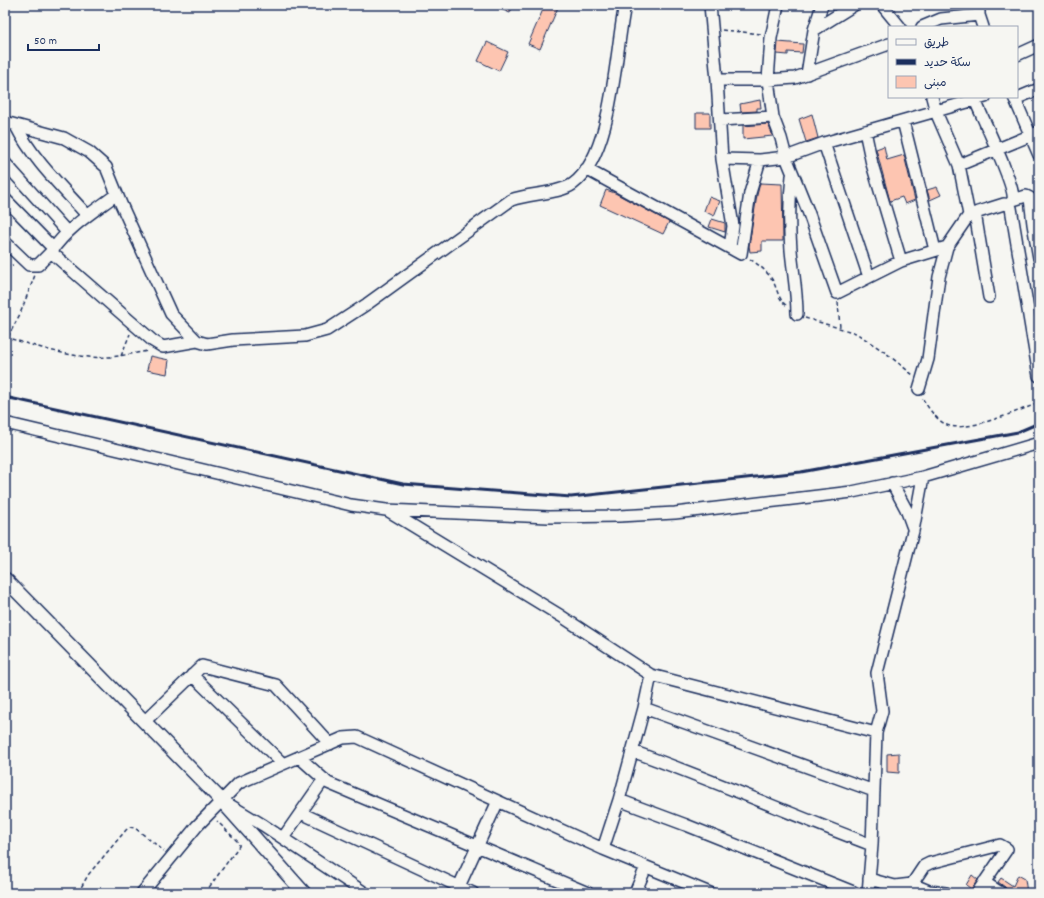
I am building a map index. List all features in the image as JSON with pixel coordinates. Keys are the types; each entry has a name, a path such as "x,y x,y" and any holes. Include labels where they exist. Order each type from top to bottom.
{"street":[{"path":"5,199 52,251 153,341 164,347 197,341 208,344 305,336 327,330 367,304 512,200 532,194 558,190 573,184 586,169 600,145 608,111 625,5"},
{"path":"710,5 722,159 733,226 730,247"},
{"path":"778,5 772,35 768,80 774,118 786,157 837,293 901,261 947,247"},
{"path":"807,74 814,30 822,5"},
{"path":"814,30 854,5"},
{"path":"882,5 899,26"},
{"path":"924,26 941,19 979,10 983,26"},
{"path":"717,80 768,80 794,78 888,44"},
{"path":"1018,55 1039,45"},
{"path":"1018,97 1039,89"},
{"path":"932,98 936,112 959,165 972,214 989,297"},
{"path":"1014,98 1034,134 1039,155"},
{"path":"722,159 760,160 786,157 824,142 980,99 996,150 1008,179 1039,376"},
{"path":"720,120 774,118"},
{"path":"903,121 935,250"},
{"path":"5,122 64,138 89,152 106,167 171,314 197,341"},
{"path":"16,126 22,137 43,165 87,215"},
{"path":"865,131 872,164 901,261"},
{"path":"959,165 1034,134"},
{"path":"824,142 869,277"},
{"path":"586,169 741,254 750,193 760,160"},
{"path":"5,163 67,232"},
{"path":"792,172 789,213 791,252 797,296 797,314"},
{"path":"5,242 29,265 38,265 52,251 67,232 87,215 117,194"},
{"path":"919,389 928,358 939,277 947,247 972,214 1011,203 1026,196 1030,198 1039,258"},
{"path":"5,423 351,505 386,510 548,517 619,516 676,513 852,492 922,477 1039,443"},
{"path":"868,893 872,845 876,733 882,710 877,673 914,531 922,477"},
{"path":"892,483 906,509 914,531"},
{"path":"386,510 561,616 651,675 876,733"},
{"path":"5,578 221,800 304,893"},
{"path":"145,721 202,666 276,685 330,744"},
{"path":"602,849 619,800 644,708 651,675"},
{"path":"192,676 283,764"},
{"path":"644,708 874,791"},
{"path":"142,893 221,800 239,783 342,738 357,737 602,849 710,893"},
{"path":"632,751 723,785 872,845"},
{"path":"299,757 328,783 588,893"},
{"path":"283,838 324,779"},
{"path":"221,800 283,838 365,893"},
{"path":"619,800 686,824 776,862 856,893"},
{"path":"457,890 498,801"},
{"path":"301,813 457,890 473,893"},
{"path":"912,884 924,866 930,862 1000,845 1005,846 1007,849 977,893"},
{"path":"635,893 646,867"},
{"path":"869,879 894,886 912,884 929,891 946,893"},
{"path":"984,882 1001,893"}],"path":[{"path":"712,29 772,35"},
{"path":"741,254 760,265 767,273 781,302 797,314 807,319 856,333 886,353 912,375 923,400 937,418 946,425 959,427 974,425 1039,403"},
{"path":"38,265 22,309 6,337 65,354 90,358 121,356 164,347"},
{"path":"837,293 840,328"},
{"path":"121,356 128,342 132,322"},
{"path":"205,893 239,846 239,843 209,814"},
{"path":"78,893 88,875 130,827 135,828 172,857"}],"building":[{"path":"491,5 513,5 510,13"},
{"path":"545,5 559,5 540,49 528,44"},
{"path":"487,42 508,52 499,71 478,61"},
{"path":"778,42 803,44 802,53 788,52 788,55 777,54"},
{"path":"760,100 761,108 757,108 757,111 741,112 740,104"},
{"path":"696,113 710,113 710,128 696,128"},
{"path":"812,114 818,138 806,142 799,119"},
{"path":"768,124 773,136 743,139 743,126"},
{"path":"884,146 887,160 904,155 915,200 905,204 902,197 890,201 876,149"},
{"path":"760,183 782,184 783,241 762,241 762,251 750,252 749,246"},
{"path":"937,187 941,195 930,200 927,190"},
{"path":"606,190 615,193 669,222 663,234 600,205"},
{"path":"709,197 720,201 714,216 704,211"},
{"path":"712,219 725,223 725,232 709,227"},
{"path":"150,356 169,360 167,374 147,370"},
{"path":"899,753 899,773 887,772 887,754"},
{"path":"972,875 978,880 971,889 966,885"},
{"path":"1018,875 1025,879 1027,893 1008,893 1005,887 998,882 1001,878 1013,886"}],"railway":[{"path":"5,397 403,484 571,497 801,472 1018,432 1039,423"}]}
